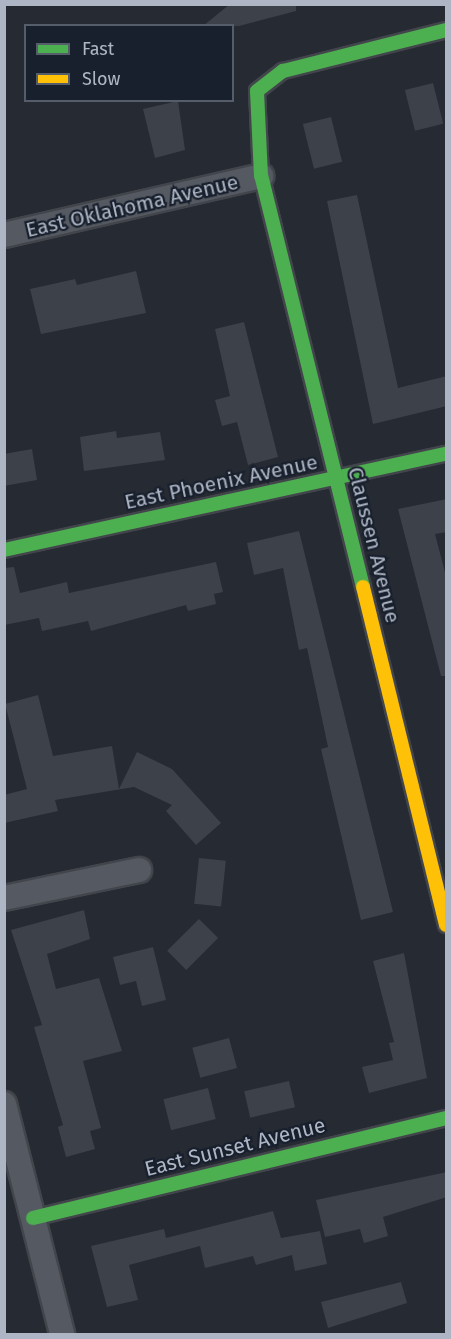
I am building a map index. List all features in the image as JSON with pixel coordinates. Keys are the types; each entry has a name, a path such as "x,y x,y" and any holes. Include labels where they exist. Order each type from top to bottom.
{"street":[{"name":"East Oklahoma Avenue","path":"4,235 261,176 257,91 282,71 447,30"},
{"name":"Claussen Avenue","path":"261,176 447,925"},
{"name":"East Phoenix Avenue","path":"4,550 447,454"},
{"path":"4,898 139,870"},
{"path":"4,1104 62,1335"},
{"name":"East Sunset Avenue","path":"33,1218 447,1118"}],"building":[{"path":"230,4 296,4 296,11 239,26 205,24"},
{"path":"433,83 443,124 415,131 405,90"},
{"path":"178,102 185,150 155,158 143,109"},
{"path":"331,117 342,162 314,169 303,124"},
{"path":"357,195 398,388 447,376 447,406 373,424 327,201"},
{"path":"136,271 146,313 41,334 30,289 75,279 77,285"},
{"path":"244,322 278,457 248,465 237,422 222,426 215,400 230,396 215,329"},
{"path":"116,431 117,438 160,432 165,460 84,471 80,437"},
{"path":"32,449 37,480 4,486 4,454"},
{"path":"447,499 447,532 435,534 447,580 447,676 441,676 398,509"},
{"path":"299,531 393,912 361,920 321,749 328,747 307,648 299,650 283,568 254,575 247,543"},
{"path":"216,562 223,592 214,594 216,604 188,611 186,605 91,631 88,621 42,631 39,618 4,625 4,568 14,567 20,593 67,582 69,593"},
{"path":"38,695 53,756 112,746 119,789 137,752 172,769 221,823 196,845 166,811 172,805 134,787 55,800 58,811 4,823 4,795 27,789 5,704"},
{"path":"199,858 226,861 221,907 194,904"},
{"path":"84,910 90,939 47,954 56,989 99,978 122,1051 83,1061 101,1128 90,1131 95,1149 66,1157 58,1127 63,1125 34,1027 42,1025 11,930"},
{"path":"199,919 218,938 186,970 167,951"},
{"path":"153,947 166,1000 142,1006 136,981 120,985 113,957"},
{"path":"404,953 427,1078 369,1093 362,1067 393,1060 389,1043 394,1042 373,961"},
{"path":"229,1038 237,1068 200,1078 192,1048"},
{"path":"289,1081 295,1107 250,1118 244,1091"},
{"path":"208,1088 216,1119 171,1130 163,1099"},
{"path":"447,1172 447,1197 383,1217 388,1236 364,1243 360,1229 325,1237 316,1200"},
{"path":"273,1211 281,1238 320,1231 327,1264 295,1271 292,1255 256,1265 253,1256 205,1268 200,1246 129,1265 138,1300 107,1307 91,1246 164,1229 166,1238"},
{"path":"401,1282 407,1303 328,1328 321,1302"}],"traffic: fast":[{"path":"363,587 261,176 257,91 283,71 446,30"},
{"path":"4,550 446,454"},
{"path":"33,1218 446,1118"}],"traffic: slow":[{"path":"363,587 446,925"}]}
